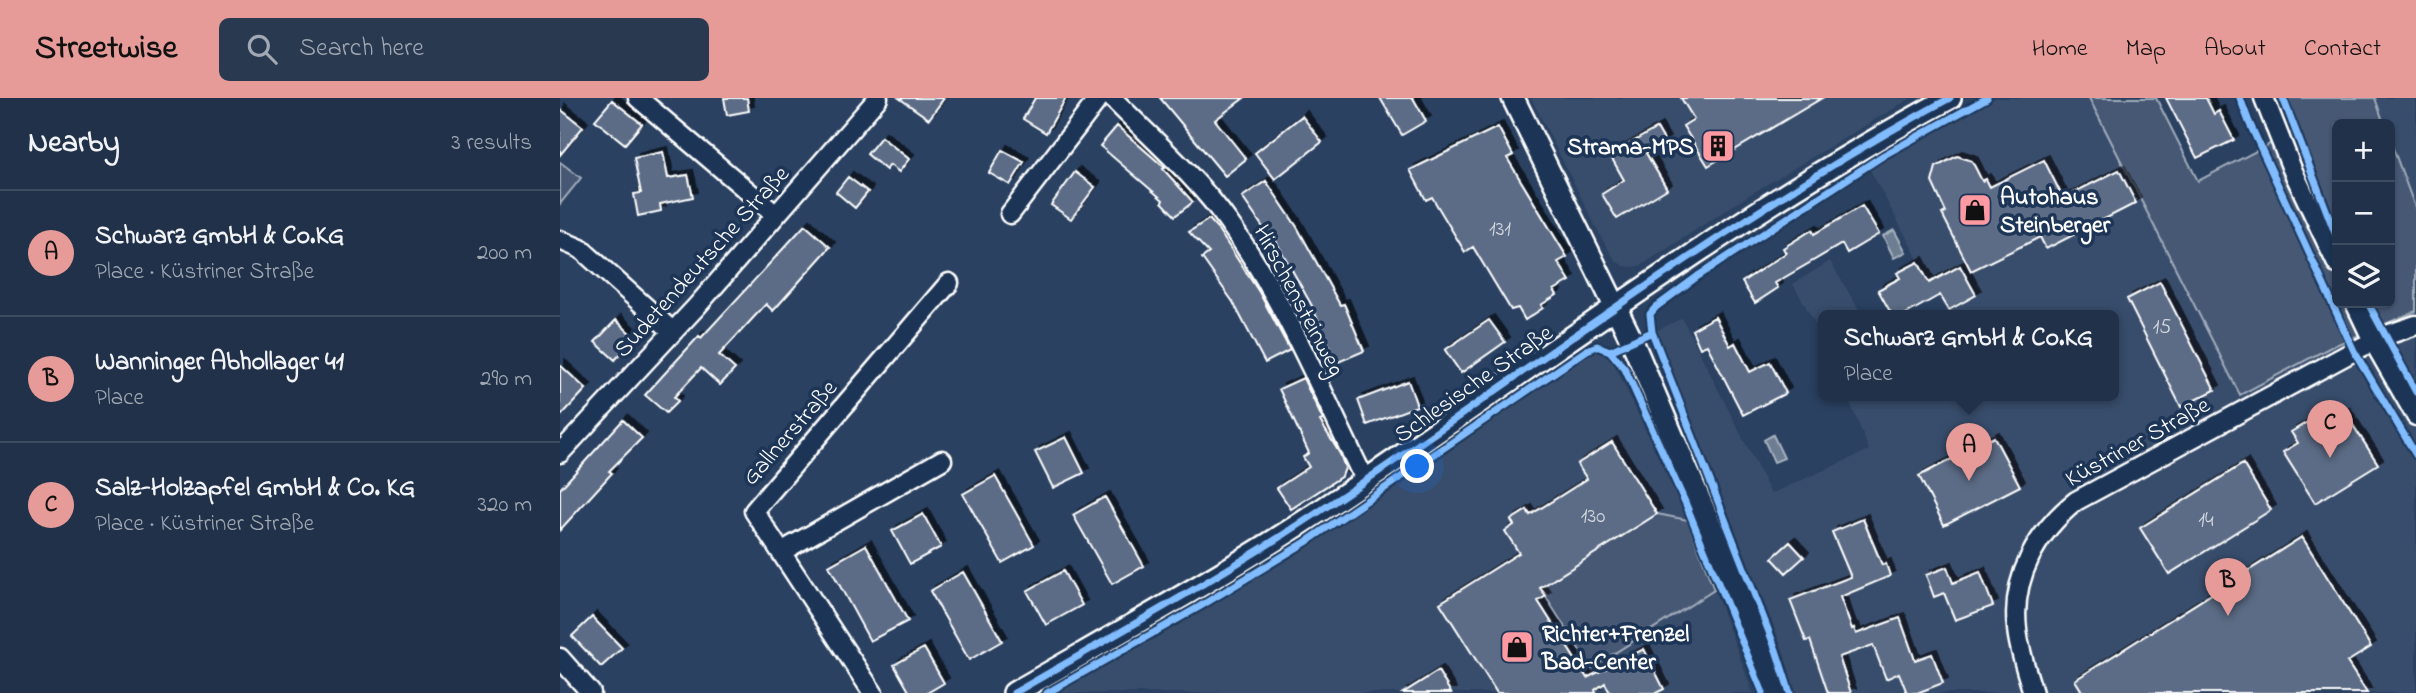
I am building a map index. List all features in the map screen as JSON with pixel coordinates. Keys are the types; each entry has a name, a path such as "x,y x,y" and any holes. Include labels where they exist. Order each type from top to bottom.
{"street":[{"path":"638,98 776,215"},
{"path":"1010,214 1099,98"},
{"name":"Hirschensteinweg","path":"1112,98 1210,197 1230,223 1273,293 1359,468 1367,479"},
{"path":"1513,98 1617,307 1723,556 1777,693"},
{"name":"Schlesische Straße","path":"1014,693 1271,542 1617,307 1839,162 1950,98"},
{"path":"2264,98 2292,169 2332,253"},
{"name":"Sudetendeutsche Straße","path":"560,453 776,215 876,99"},
{"path":"560,240 581,249 672,331"},
{"name":"Gallnerstraße","path":"873,693 754,511 949,284"},
{"path":"2358,308 2416,416"},
{"name":"Küstriner Straße","path":"2032,693 2020,645 2016,607 2029,558 2048,527 2077,501 2374,341 2416,325"},
{"path":"781,552 942,460"},
{"path":"560,657 591,693"}],"shaded area":[{"path":"1531,98 1911,98 1749,195 1642,265 1634,267 1624,266 1616,261 1602,239"},
{"path":"1995,98 2089,98 2240,395 2331,347 2416,311 2416,693 1796,693 1782,647 1656,331 1682,318 1771,494 1869,450 1849,401 2119,401 2119,310 1945,310 1869,168"},
{"path":"2089,98 2156,98 2198,181 2299,129 2288,98 2375,98 2382,119 2332,119 2332,308 2395,308 2395,153 2416,210 2416,311 2331,347 2240,395"},
{"path":"2375,98 2416,98 2416,210 2395,153 2395,119 2382,119"},
{"path":"560,162 581,178 560,204"},
{"path":"1894,230 1906,252 1894,258 1883,236"},
{"path":"1830,261 1859,310 1818,310 1818,328 1793,284"},
{"path":"1601,349 1610,355 1688,520 1753,693 1053,693 1367,507 1417,475 1589,350"},
{"path":"1773,435 1784,458 1774,462 1764,440"},
{"path":"1657,514 1688,520 1714,590 1591,668 1540,588"}],"building":[{"path":"724,98 747,98 749,111 727,115"},
{"path":"899,98 944,98 929,119"},
{"path":"1035,98 1066,98 1046,133 1023,119"},
{"path":"1160,98 1244,98 1215,120 1246,159 1225,176"},
{"path":"1380,98 1413,98 1426,121 1402,135"},
{"name":"Strama-MPS","path":"1681,98 1822,98 1708,166 1683,126 1694,119"},
{"path":"2166,98 2206,98 2214,114 2219,111 2234,140 2197,158"},
{"path":"612,100 642,124 625,144 595,120"},
{"path":"560,109 583,127 560,155"},
{"path":"1302,116 1322,142 1275,179 1255,153"},
{"path":"1117,126 1165,168 1163,169 1193,202 1175,216 1163,200 1100,146"},
{"path":"1498,127 1513,155 1507,158 1567,257 1558,262 1570,281 1554,290 1557,295 1525,320 1518,308 1511,310 1473,247 1465,252 1432,197 1426,200 1410,170"},
{"path":"1657,128 1665,142 1646,153 1667,189 1617,219 1602,194 1624,180 1610,155"},
{"path":"881,137 909,159 899,172 890,165 886,170 867,154"},
{"path":"1002,150 1024,162 1010,185 989,173"},
{"path":"663,152 668,178 688,175 693,197 660,204 661,211 638,216 634,194 641,193 634,158"},
{"path":"1957,156 1972,161 1982,181 1986,179 1990,187 2044,160 2063,198 2119,170 2136,203 2046,249 2040,237 1971,271 1942,214 1946,212 1932,182 1936,167"},
{"path":"1075,172 1095,187 1071,219 1051,205"},
{"path":"848,177 868,192 855,208 836,192"},
{"path":"1266,181 1297,227 1340,305 1344,304 1364,351 1336,363 1312,306 1272,234 1269,236 1242,197"},
{"path":"1862,206 1879,234 1847,253 1842,244 1775,283 1778,288 1755,303 1742,282 1786,253 1783,248 1812,230 1814,234"},
{"path":"1209,219 1259,292 1290,350 1265,363 1233,302 1202,258 1209,253 1189,232"},
{"path":"805,225 830,247 773,311 766,304 719,355 735,369 720,385 701,368 674,397 678,401 666,413 645,395"},
{"path":"1918,262 1929,283 1960,266 1976,295 1949,310 1940,295 1913,310 1889,310 1878,290 1900,278 1897,273"},
{"path":"2160,282 2215,390 2181,407 2127,299"},
{"path":"1715,317 1730,346 1735,343 1750,372 1770,362 1786,393 1743,415 1707,345 1700,348 1692,330"},
{"path":"616,320 635,338 615,360 595,342"},
{"path":"1489,320 1505,342 1461,373 1445,350"},
{"path":"560,365 586,389 560,417"},
{"path":"1303,378 1323,420 1320,421 1340,454 1345,468 1342,476 1291,509 1277,488 1309,467 1303,457 1309,453 1279,389"},
{"path":"1408,381 1417,406 1367,425 1358,400"},
{"path":"2324,412 2331,422 2345,413 2378,464 2315,503 2283,452 2298,443 2291,432"},
{"path":"623,420 642,438 609,471 612,473 560,530 560,489"},
{"path":"1066,437 1084,473 1053,488 1035,452"},
{"path":"1994,437 2020,486 1944,525 1919,476"},
{"path":"1612,442 1657,514 1540,588 1546,596 1538,601 1587,678 1644,649 1664,689 1656,693 1610,693 1605,683 1595,690 1596,693 1497,693 1440,603 1519,553 1505,531 1514,525 1511,520 1527,510 1530,515 1587,479 1577,464"},
{"path":"2243,464 2271,510 2169,574 2140,528"},
{"path":"995,476 1034,545 1002,563 963,494"},
{"path":"1105,497 1144,566 1112,584 1073,515"},
{"path":"923,514 941,547 910,564 892,531"},
{"path":"1863,519 1882,565 1886,564 1890,576 1840,597 1852,629 1854,628 1856,634 1900,618 1915,660 1932,654 1943,683 1917,693 1907,693 1899,673 1886,679 1873,645 1839,657 1851,693 1828,693 1810,640 1806,641 1790,600 1851,577 1832,532"},
{"path":"2302,537 2371,647 2347,662 2367,693 2083,693 2075,680"},
{"path":"1790,542 1804,557 1786,573 1772,558"},
{"path":"866,545 908,621 870,641 829,566"},
{"path":"1947,567 1953,583 1980,572 1993,606 1955,620 1944,593 1934,597 1926,575"},
{"path":"1063,571 1082,605 1046,625 1027,591"},
{"path":"963,572 1002,641 969,660 930,591"},
{"path":"592,617 622,648 601,667 572,636"},
{"path":"924,648 944,683 927,693 910,693 894,665"},
{"path":"1438,671 1451,693 1403,693"}],"cycle path":[{"path":"1014,693 1181,597 1304,522 1718,238 1871,142 1950,98"},
{"path":"1047,693 1199,607 1306,542 1587,350 1597,346 1610,351 1652,332 1650,314 1698,276 1884,155 1987,98"},
{"path":"2240,98 2354,351 2416,455"},
{"path":"2283,98 2332,225"},
{"path":"2371,308 2416,392"},
{"path":"1652,332 1776,650 1790,693"},
{"path":"1610,351 1625,369 1685,502 1763,693"}],"place":[{"name":"Strama-MPS","path":"1718,146"},
{"name":"Autohaus Steinberger","path":"1975,210"},
{"name":"Salz-Holzapfel GmbH & Co. KG","path":"2330,458"},
{"name":"Schwarz GmbH & Co.KG","path":"1969,481"},
{"name":"Wanninger Abhollager 41","path":"2228,616"},
{"name":"Richter+Frenzel Bad-Center","path":"1517,647"}]}
